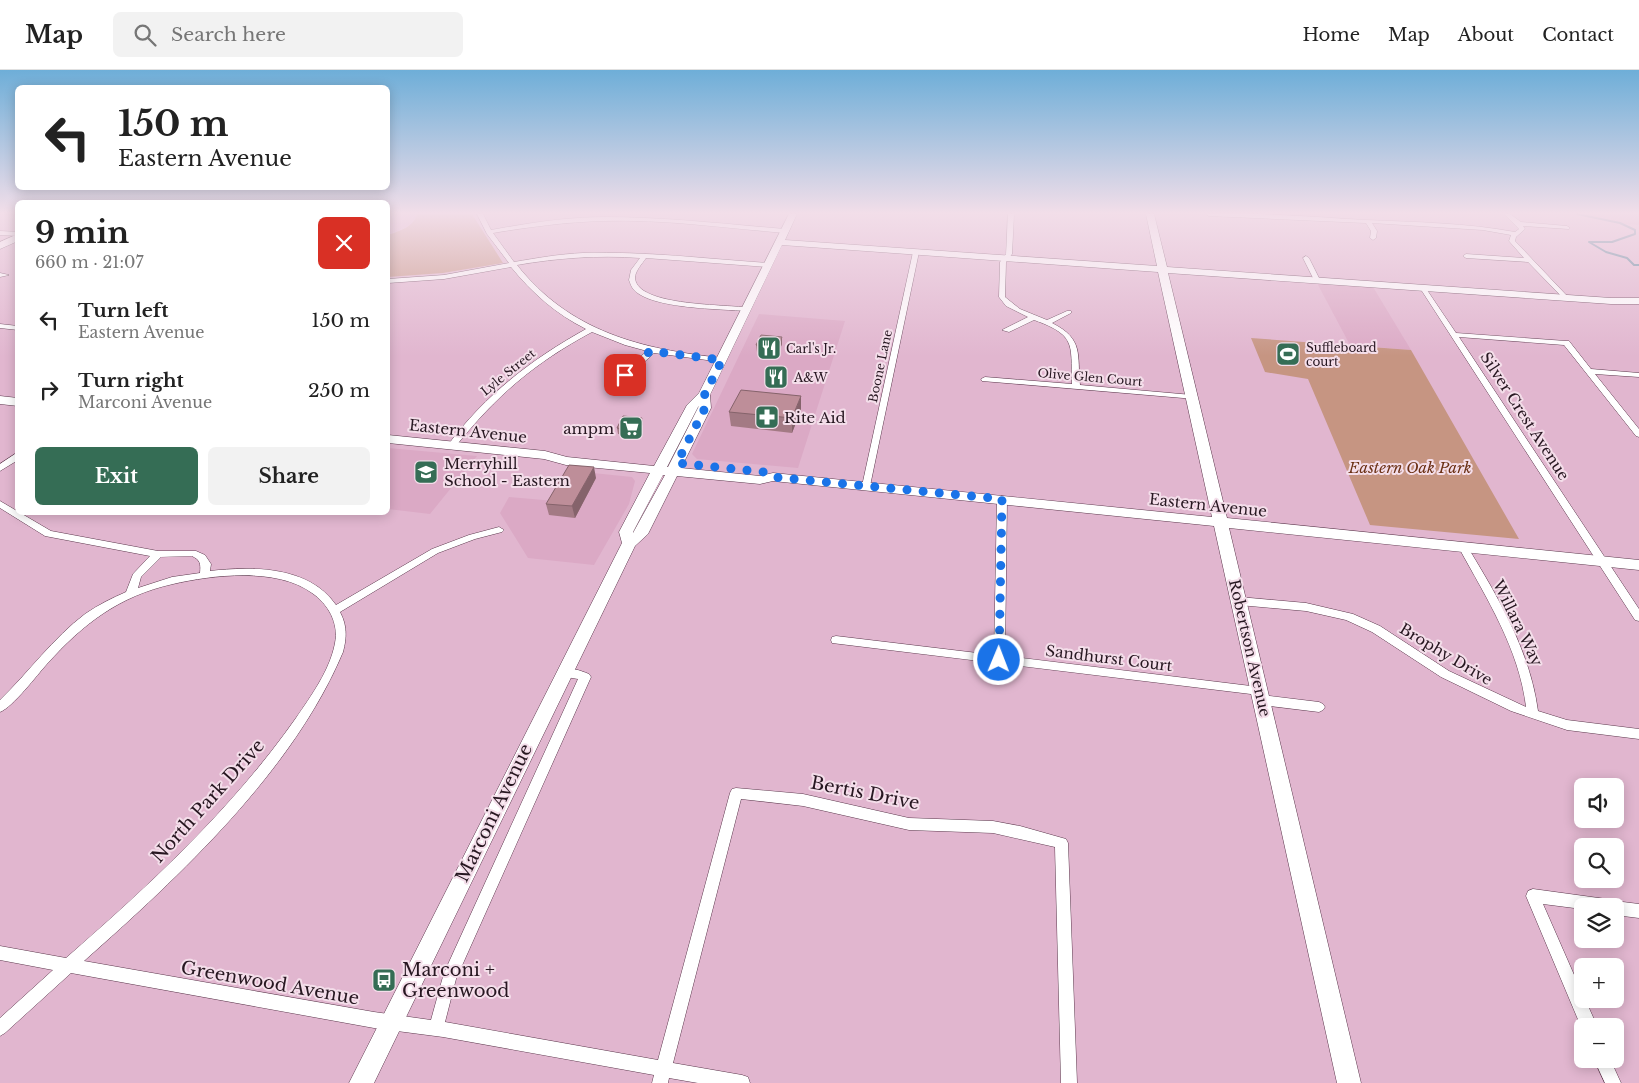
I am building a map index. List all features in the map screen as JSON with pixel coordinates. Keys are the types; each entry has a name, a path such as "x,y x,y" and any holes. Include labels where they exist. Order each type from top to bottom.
{"main road":[{"name":"Marconi Avenue","path":"360,1083 629,543 641,534 693,405 704,396 770,261"},
{"path":"1053,261 1566,298 1639,301"},
{"name":"Robertson Avenue","path":"1161,261 1349,1083"},
{"path":"0,400 15,402"},
{"name":"Eastern Avenue","path":"390,439 545,455 566,461 668,466 760,480 773,477 1002,499 1639,565"}],"street":[{"path":"510,261 544,299 563,314 590,330 618,342 650,351 722,360"},
{"path":"390,281 451,276 531,261"},
{"path":"641,261 634,272 632,280 635,287 645,295 671,302 747,309"},
{"path":"709,261 768,266"},
{"name":"Boone Lane","path":"866,486 914,261"},
{"path":"1004,261 1002,297 1011,306 1065,333 1072,341 1076,387"},
{"path":"1307,261 1316,280"},
{"path":"1530,261 1543,272 1566,298"},
{"name":"Silver Crest Avenue","path":"1423,288 1456,335 1601,561"},
{"path":"1046,323 1069,312"},
{"path":"1006,330 1034,317"},
{"path":"0,326 15,328"},
{"name":"Lyle Street","path":"452,445 489,401 519,374 553,350 590,330"},
{"path":"1456,335 1566,343 1639,434"},
{"path":"625,375 650,351"},
{"path":"1589,371 1639,375"},
{"name":"Olive Glen Court","path":"985,379 1192,397"},
{"path":"0,468 15,458"},
{"path":"999,660 1002,499"},
{"path":"0,504 15,513"},
{"path":"18,515 48,534 158,554 187,552 198,555 202,557 206,564 204,575"},
{"path":"0,707 73,630 104,608 130,595 169,581 204,575 260,573 289,578 315,589 335,610 420,559 449,545 499,530"},
{"name":"Willara Way","path":"1464,548 1520,655 1532,695 1533,715"},
{"path":"130,595 137,576 158,554"},
{"path":"1601,561 1639,617"},
{"name":"Brophy Drive","path":"1239,601 1306,608 1349,618 1376,629 1429,665 1470,688 1533,715 1567,725 1639,734"},
{"name":"North Park Drive","path":"0,1028 182,861 227,813 276,755 316,694 338,651 342,632 340,620 335,610"},
{"name":"Sandhurst Court","path":"836,640 1260,695 1319,707"},
{"path":"436,1028 449,978 585,677 575,673 564,673"},
{"name":"Bertis Drive","path":"662,1076 736,793 803,800 909,824 966,824 993,827 1020,832 1061,844 1069,1083"},
{"path":"1574,902 1533,896 1586,1018"},
{"path":"1624,909 1639,911"},
{"name":"Greenwood Avenue","path":"0,953 390,1022 436,1028 662,1076 742,1083"},
{"path":"1606,1068 1613,1083"}],"shaded area":[{"path":"1317,283 1373,287 1411,350 1350,345"},
{"path":"759,314 845,321 798,468 697,459 692,454"},
{"name":"Merryhill School - Eastern","path":"390,448 477,456 430,514 390,509"},
{"path":"573,471 632,477 635,481 629,504 594,565 528,558 500,513 509,497 555,501"}],"green space":[{"path":"390,261 502,261 503,263 443,273 390,277"},
{"name":"Eastern Oak Park","path":"1251,338 1411,350 1519,539 1370,525 1308,379 1265,372"}],"building":[{"path":"761,335 782,337 778,347 756,345"},
{"path":"741,390 801,396 792,418 729,412"},
{"path":"623,416 642,418 635,430 617,428"},
{"path":"569,465 594,467 572,506 546,504"}],"waterway":[{"path":"1630,261 1634,265 1639,265"}],"place":[{"name":"Carl's Jr.","path":"769,348"},
{"name":"Suffleboard court","path":"1288,354"},
{"name":"A&W","path":"776,377"},
{"name":"Rite Aid","path":"767,417"},
{"name":"ampm","path":"631,428"},
{"name":"Merryhill School - Eastern","path":"426,472"},
{"name":"Marconi + Greenwood","path":"384,980"}],"route":[{"path":"625,375 650,351 722,360 704,396 705,408 677,463 764,472 773,477 1002,499 999,660"}]}
